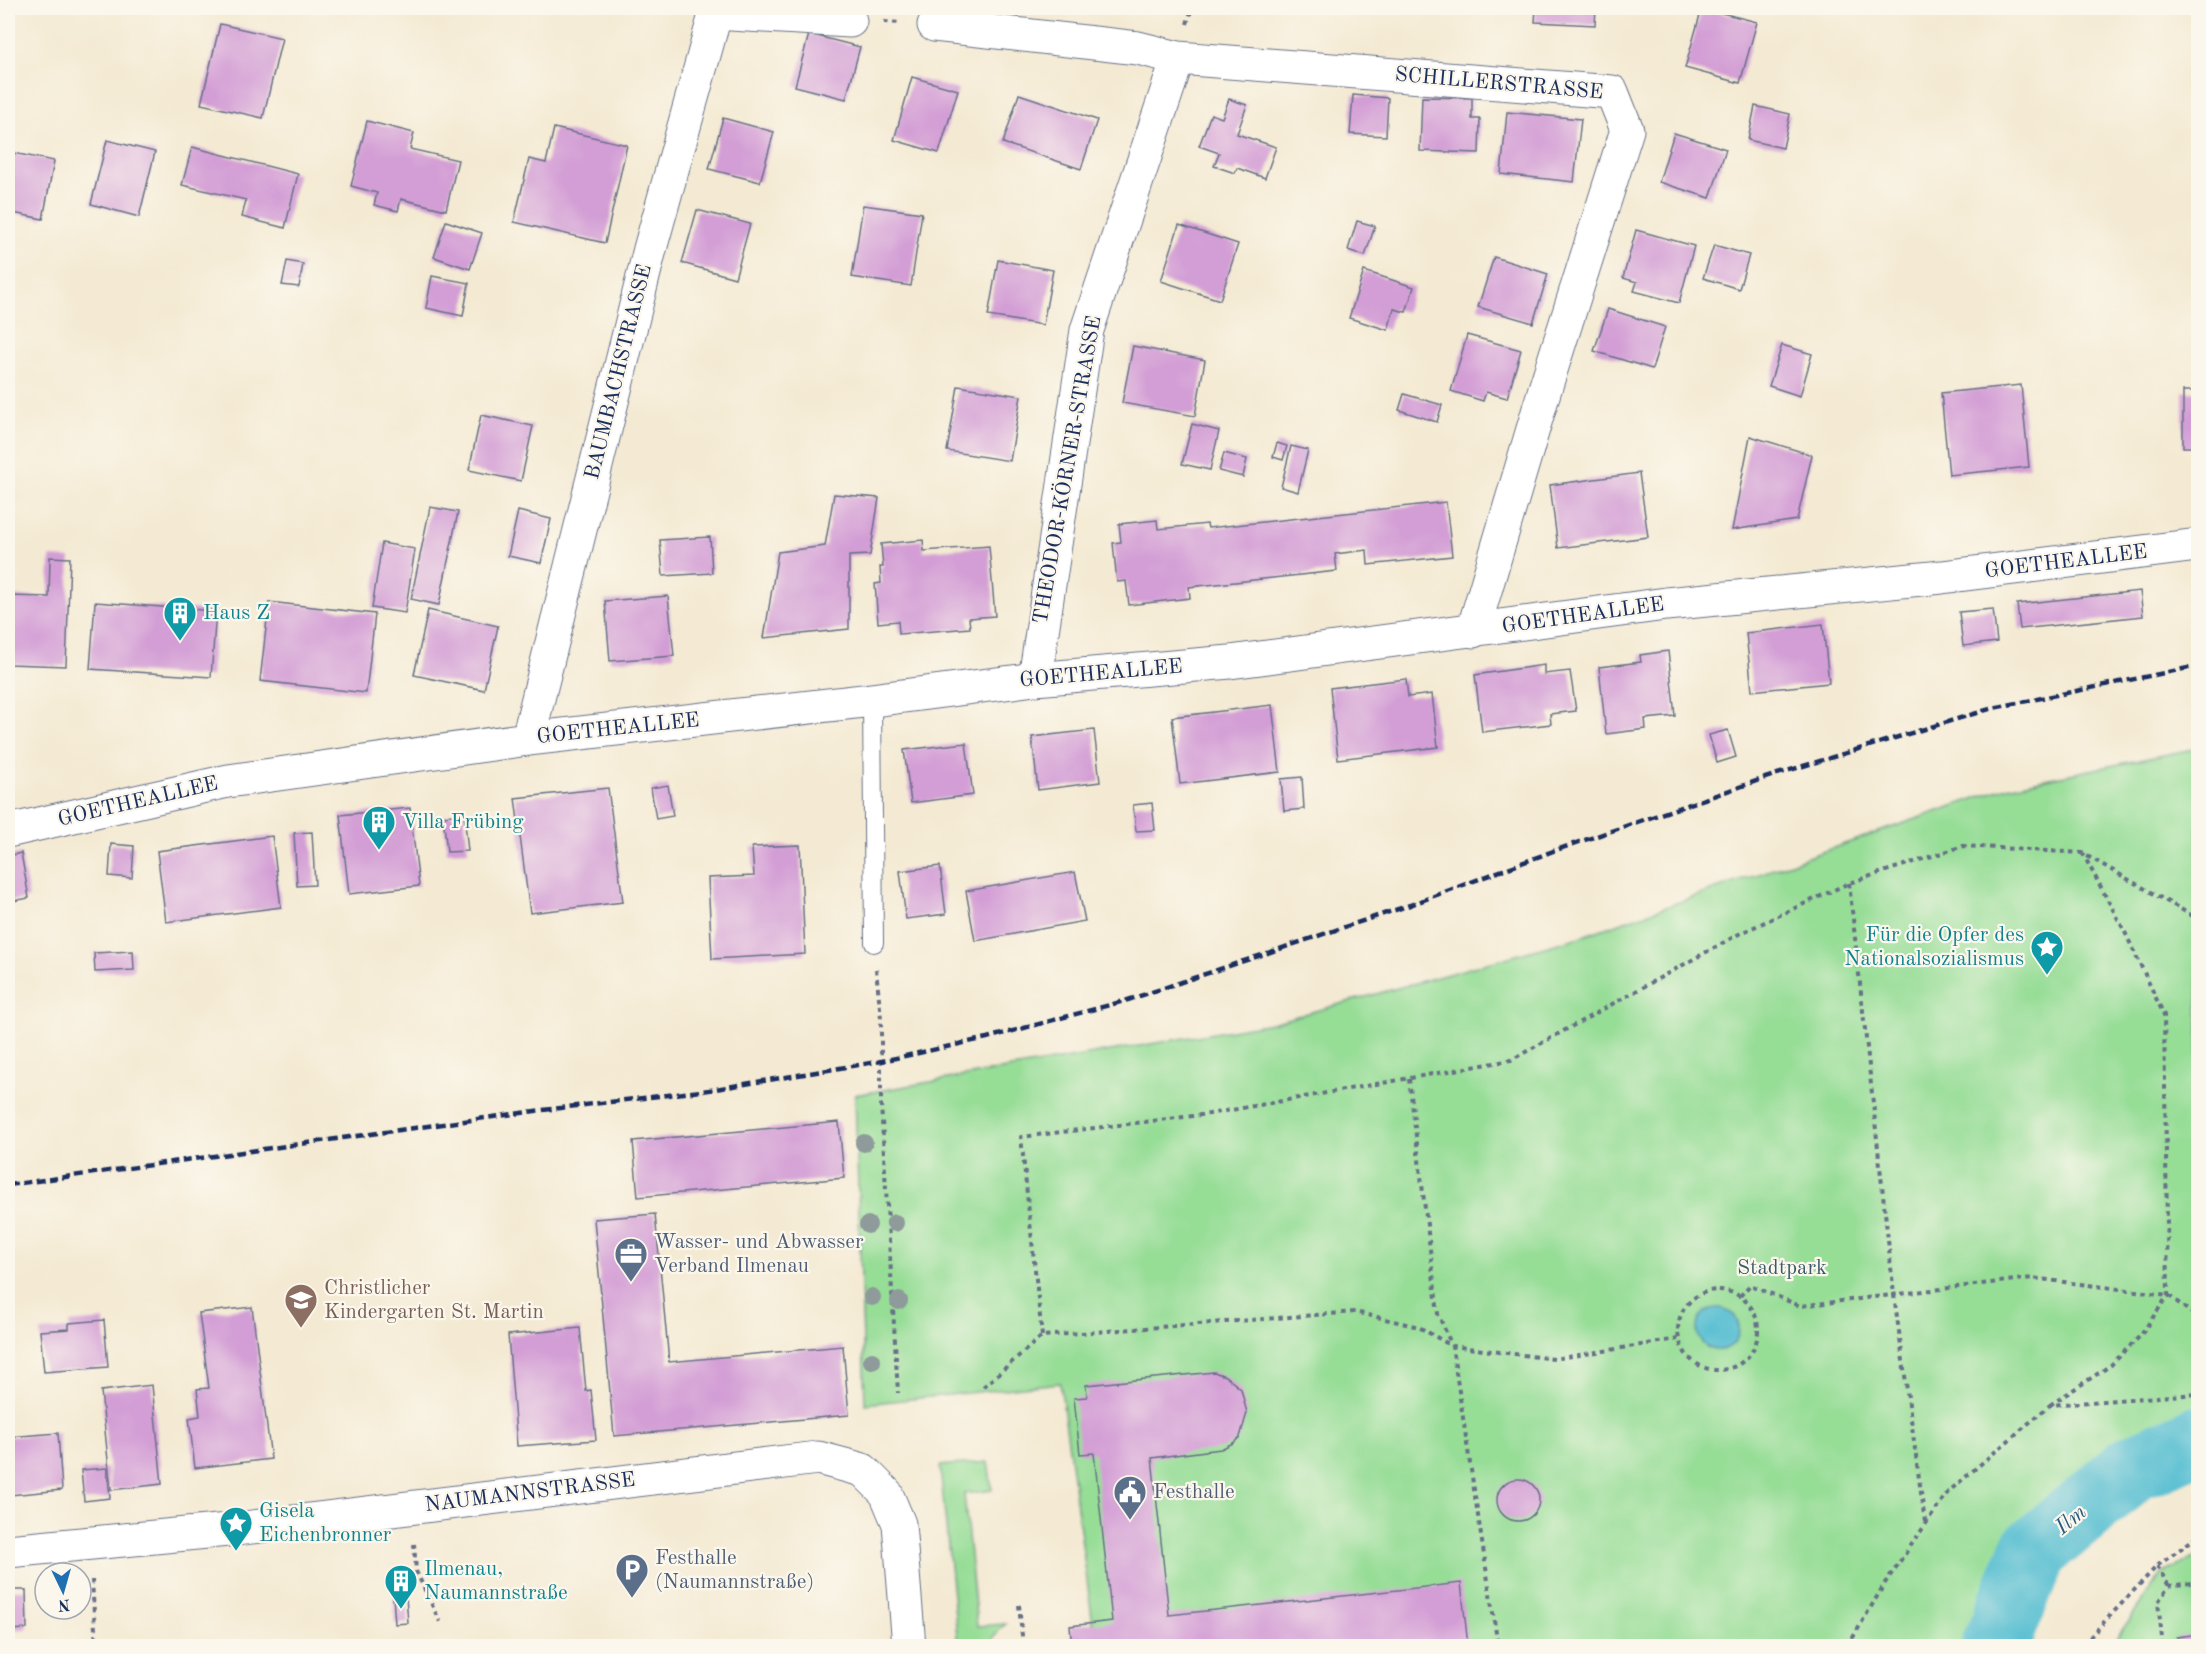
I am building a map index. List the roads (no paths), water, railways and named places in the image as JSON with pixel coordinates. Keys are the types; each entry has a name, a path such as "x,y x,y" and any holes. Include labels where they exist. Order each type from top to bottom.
{"street":[{"path":"716,10 850,21"},
{"name":"BAUMBACHSTRASSE","path":"528,739 650,249 716,10"},
{"name":"SCHILLERSTRASSE","path":"934,24 1138,48 1178,58 1612,92 1627,130 1544,392 1473,631"},
{"name":"THEODOR-KÖRNER-STRASSE","path":"1035,679 1087,330 1178,58"},
{"name":"GOETHEALLEE","path":"8,831 228,781 528,739 1035,679 1230,662 1666,604 1942,577 2199,544"},
{"name":"NAUMANNSTRASSE","path":"8,1551 201,1533 818,1458 863,1470 886,1493 899,1524 909,1647"}],"lane":[{"path":"872,700 874,943"}],"water":[{"path":"1718,1308 1733,1314 1739,1329 1733,1344 1718,1350 1703,1344 1697,1329 1703,1314"}],"waterway":[{"name":"Ilm","path":"1995,1646 2034,1551 2133,1468 2198,1440"}],"railway":[{"path":"8,1185 535,1111 709,1090 882,1061 987,1038 1128,1000 1410,905 1556,850 1774,775 1993,708 2198,666"}],"place":[{"name":"Haus Z","path":"180,642"},
{"name":"Villa Frübing","path":"379,851"},
{"name":"Für die Opfer des Nationalsozialismus","path":"2047,976"},
{"name":"Wasser- und Abwasser Verband Ilmenau","path":"631,1283"},
{"name":"Christlicher Kindergarten St. Martin","path":"301,1329"},
{"name":"Festhalle","path":"1130,1521"},
{"name":"Gisela Eichenbronner","path":"236,1552"},
{"name":"Festhalle (Naumannstraße)","path":"632,1599"},
{"name":"Ilmenau, Naumannstraße","path":"401,1610"}],"park label":[{"name":"Stadtpark","path":"1782,1268"}]}
